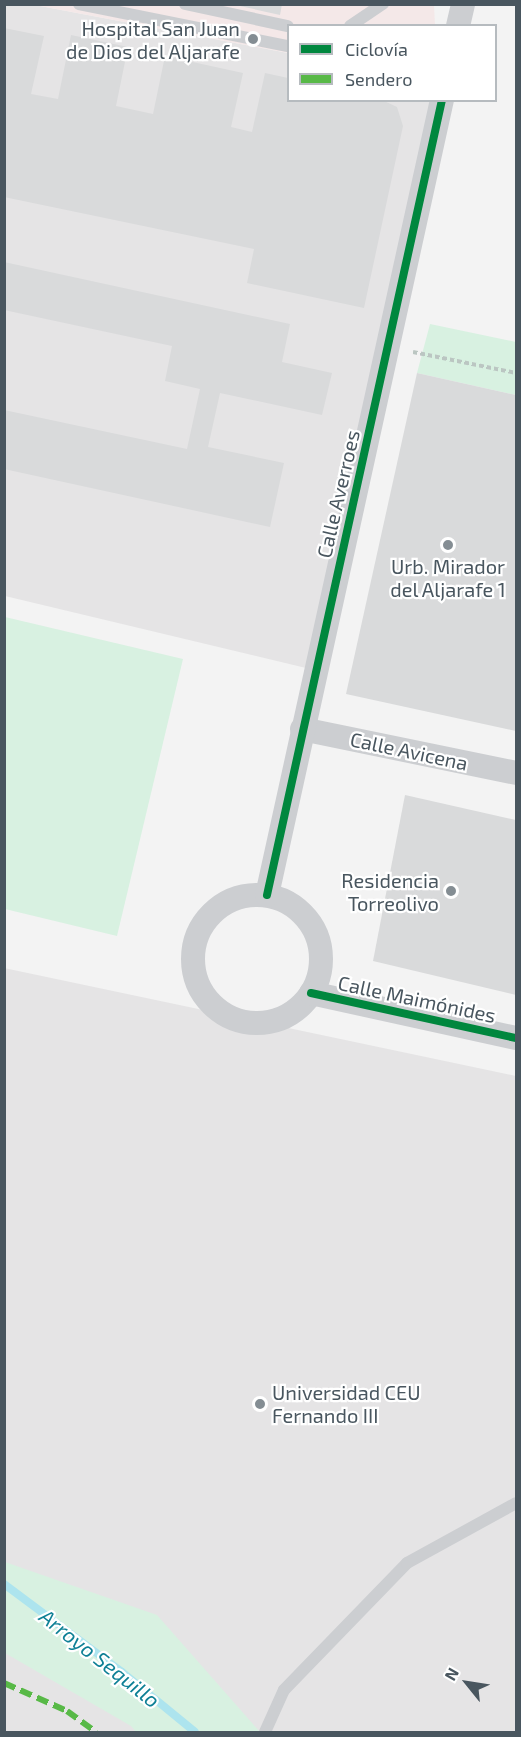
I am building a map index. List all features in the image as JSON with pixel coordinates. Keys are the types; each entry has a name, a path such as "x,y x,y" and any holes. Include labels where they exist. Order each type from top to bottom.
{"street":[{"path":"458,24 463,4"},
{"name":"Calle Averroes","path":"267,895 442,102"},
{"name":"Calle Avicena","path":"302,729 516,773"},
{"path":"245,895 267,895 291,904 315,929 321,950 320,973 311,993 300,1007 280,1018 252,1023 225,1015 207,1000 198,986 192,964 196,937 207,917 224,903 245,895"},
{"name":"Calle Maimónides","path":"311,993 516,1038"}],"lane":[{"path":"79,4 287,46"},
{"path":"185,4 287,26"},
{"path":"352,24 368,9 383,4"},
{"path":"265,1732 284,1690 407,1563 516,1503"}],"path":[{"path":"388,347 516,373"}],"shaded area":[{"path":"5,5 35,5 287,53 287,102 434,102 306,668 5,596"},
{"name":"Hospital San Juan de Dios del Aljarafe","path":"35,5 434,5 435,24 287,24 287,53"},
{"name":"Universidad CEU Fernando III","path":"4,968 516,1076 516,1732 5,1732"}],"green space":[{"path":"430,324 516,342 516,395 417,373"},
{"path":"5,617 183,659 117,936 5,909"},
{"path":"5,1562 157,1615 260,1732 136,1732 131,1726 5,1653"}],"building":[{"path":"231,4 282,4 280,15"},
{"path":"4,28 44,36 31,94 58,99 71,35 128,47 116,106 153,114 165,56 243,73 231,127 252,132 265,73 287,78 287,102 386,102 397,107 403,126 364,308 247,283 254,249 4,197"},
{"path":"4,262 290,324 282,362 332,373 322,415 220,393 208,447 284,463 270,527 4,469 4,410 187,449 200,389 165,381 172,346 4,310"},
{"name":"Urb. Mirador del Aljarafe 1","path":"417,373 516,395 516,731 346,694"},
{"name":"Residencia Torreolivo","path":"405,795 516,820 516,995 373,961"}],"waterway":[{"name":"Arroyo Sequillo","path":"4,1584 122,1672 195,1732"}],"marked path":[{"path":"4,1683 67,1711 96,1732"}],"cycle path":[{"path":"267,895 442,102"},
{"path":"311,993 516,1038"}],"place":[{"name":"Hospital San Juan de Dios del Aljarafe","path":"253,39"},
{"name":"Urb. Mirador del Aljarafe 1","path":"448,545"},
{"name":"Residencia Torreolivo","path":"451,891"},
{"name":"Universidad CEU Fernando III","path":"260,1404"}]}
